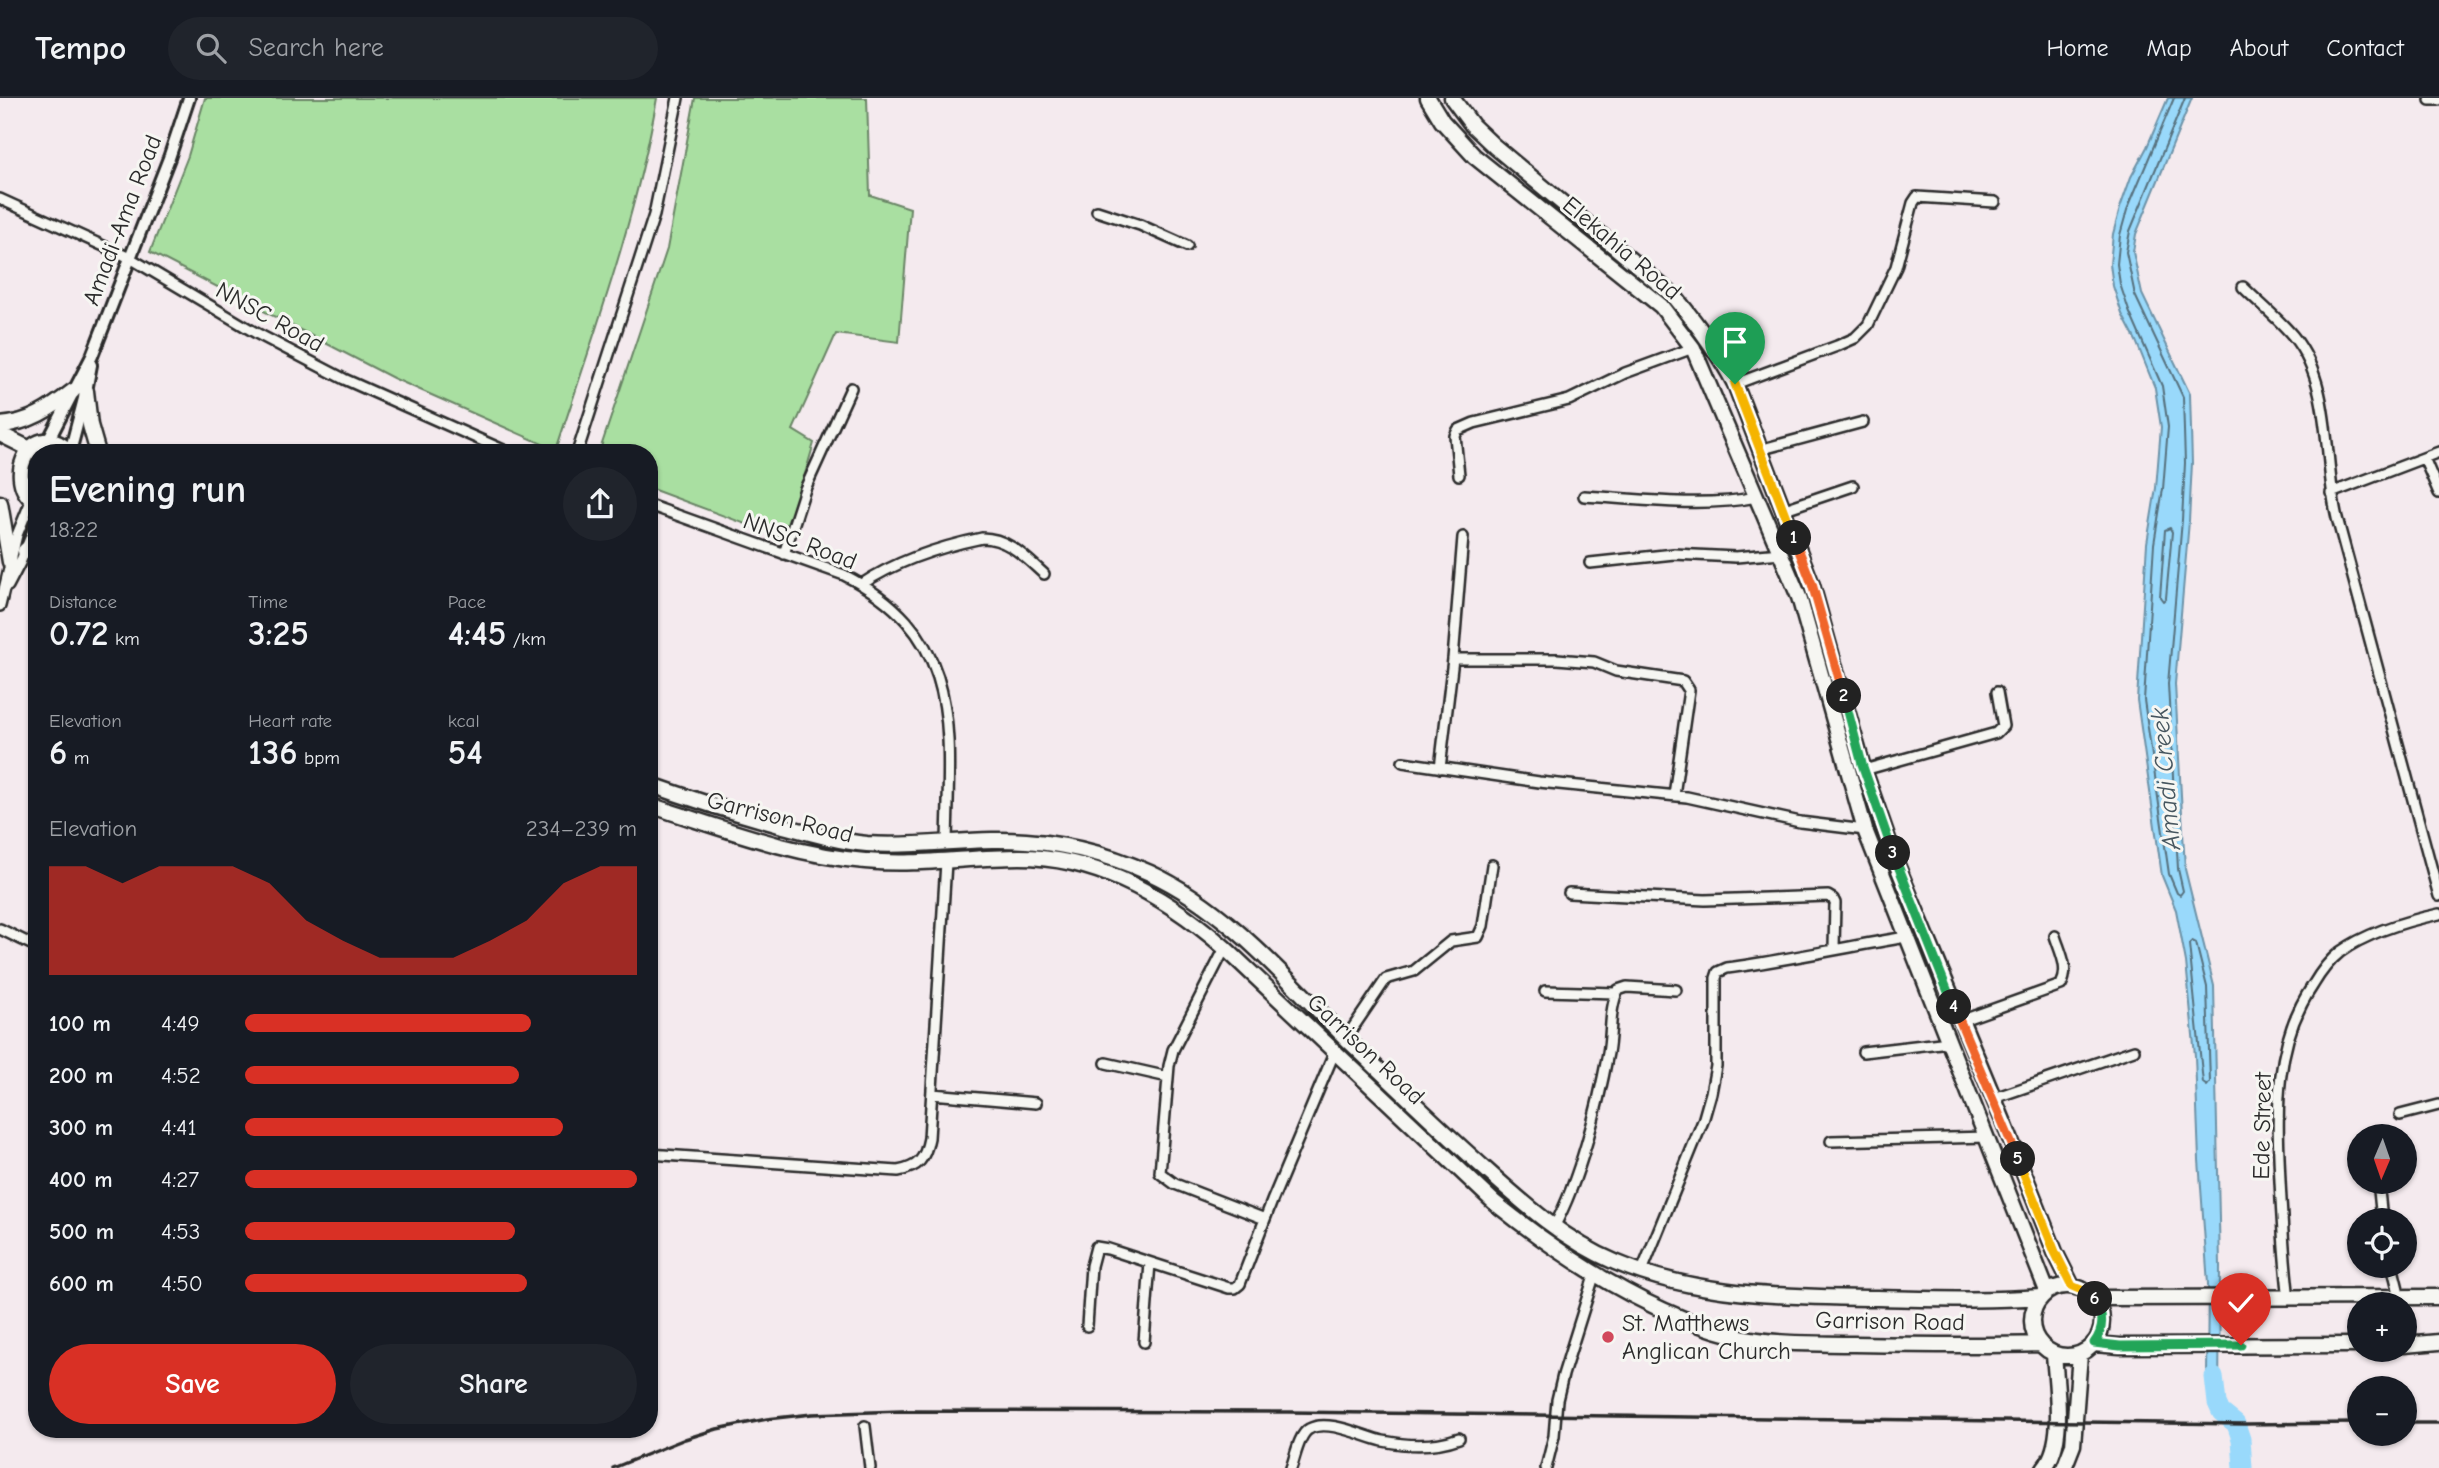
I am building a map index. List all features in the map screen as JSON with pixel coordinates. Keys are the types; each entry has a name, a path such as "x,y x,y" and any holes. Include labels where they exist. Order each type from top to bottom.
{"main road":[{"name":"Elekahia Road","path":"1428,98 1443,121 1474,156 1661,306 1693,348 1807,620 1865,830 1988,1137 2044,1294"},
{"name":"Elekahia Road","path":"1452,98 1472,125 1493,146 1675,297 1709,340 1735,384 1812,584 1864,770 1897,865 2055,1252 2072,1286"},
{"path":"0,425 21,423 40,415 80,391 95,444"},
{"path":"0,434 26,447 11,462 16,486 28,498"},
{"path":"31,444 48,441 60,444"},
{"path":"0,503 10,562"},
{"path":"25,551 28,548"},
{"name":"Garrison Road","path":"658,787 834,840 890,845 1021,840 1055,843 1107,855 1156,876 1202,903 1230,927 1475,1160 1554,1227 1615,1262 1690,1285 1780,1295 1960,1300 2044,1294"},
{"name":"Garrison Road","path":"658,808 793,849 829,856 867,862 946,862 1021,857 1051,860 1101,871 1150,892 1194,922 1225,948 1495,1203 1560,1252 1649,1302 1682,1317 1714,1329 1761,1340 1941,1345 2040,1344"},
{"path":"2072,1286 2094,1298 2102,1322 2100,1334 2094,1343 2080,1354 2054,1354 2035,1337 2031,1321 2035,1304 2055,1287 2072,1286"},
{"path":"2417,1297 2439,1297"},
{"path":"2094,1298 2347,1298"},
{"path":"2417,1344 2439,1342"},
{"path":"2094,1343 2120,1346 2347,1345"},
{"path":"2044,1468 2054,1451 2057,1432 2054,1354"},
{"path":"2064,1468 2074,1445 2080,1354"}],"street":[{"name":"Amadi-Ama Road","path":"71,444 80,391 189,98"},
{"path":"580,444 654,215 678,98"},
{"path":"1735,384 1855,338 1868,325 1896,267 1913,203 1917,197 1995,202"},
{"name":"NNSC Road","path":"0,199 130,258 256,332 344,379 490,444"},
{"path":"1097,211 1140,225 1187,246"},
{"path":"2243,287 2294,337 2319,391 2325,418 2331,493 2439,896"},
{"path":"1459,475 1455,436 1458,429 1569,400 1625,373 1693,348"},
{"path":"784,554 805,489 851,388"},
{"name":"Amadi-Ama Road","path":"48,441 80,391"},
{"path":"1759,450 1863,422"},
{"path":"2331,493 2439,452"},
{"path":"2424,458 2439,493"},
{"path":"1782,510 1853,486"},
{"path":"1584,496 1686,502 1757,497"},
{"name":"NNSC Road","path":"658,508 844,575 862,584 901,614 921,639 935,666 948,727 947,843"},
{"path":"0,606 10,562 28,517"},
{"path":"1440,768 1453,659 1463,537"},
{"path":"862,584 886,569 912,558 982,538 1008,544 1044,574"},
{"path":"4,593 28,544"},
{"path":"1590,563 1674,554 1736,557 1781,554"},
{"path":"1453,659 1557,659 1594,662 1616,671 1683,681 1689,690 1674,795"},
{"path":"1864,770 1996,733 2003,726 1997,692"},
{"path":"1403,762 1539,782 1674,795 1800,822 1865,830"},
{"path":"658,1155 898,1171 912,1168 921,1162 926,1153 933,1094 946,862"},
{"path":"1346,1038 1386,979 1414,971 1451,942 1478,937 1483,926 1492,865"},
{"path":"1569,893 1705,900 1828,896 1835,904 1834,948"},
{"name":"Ede Street","path":"2289,1299 2283,1251 2277,1132 2277,1101 2288,1034 2309,990 2338,953 2376,933 2407,921 2439,914"},
{"path":"0,929 28,943"},
{"path":"1961,1021 2061,985 2066,970 2055,936"},
{"path":"1642,1271 1703,1121 1711,1093 1716,1066 1716,974 1727,968 1906,937"},
{"path":"1225,948 1173,1050 1167,1077 1160,1173 1175,1184 1265,1219"},
{"path":"1554,1227 1573,1185 1598,1097 1616,993 1627,987 1676,990"},
{"path":"1545,991 1616,993"},
{"path":"1863,1052 1949,1041"},
{"path":"1994,1098 2134,1050"},
{"path":"1087,1326 1095,1249 1103,1247 1235,1288 1240,1284 1335,1051"},
{"path":"1106,1063 1167,1077"},
{"path":"933,1094 1036,1103"},
{"path":"2400,1115 2439,1105"},
{"path":"1831,1140 1988,1137"},
{"path":"1144,1342 1150,1263"},
{"path":"1545,1468 1554,1436 1557,1400 1563,1375 1595,1273"},
{"path":"865,1426 870,1468"},
{"path":"1291,1468 1305,1433 1313,1427 1357,1432 1395,1443 1436,1444 1459,1438"}],"green space":[{"path":"205,98 657,98 626,232 558,444 542,444 393,378 150,252 188,156"},
{"path":"695,98 867,98 870,195 910,208 899,342 836,334 793,430 814,443 786,539 658,491 658,444 602,444 667,249"}],"water":[{"path":"2168,98 2192,98 2136,234 2133,252 2142,294 2190,394 2192,463 2189,521 2175,684 2185,869 2214,986 2220,1266 2219,1403 2215,1404 2207,1375 2208,1284 2195,1056 2186,962 2176,910 2162,876 2137,700 2147,543 2156,488 2161,427 2155,388 2122,314 2113,286 2110,264 2113,234 2120,208 2131,177"}],"waterway":[{"name":"Amadi Creek","path":"2214,1377 2217,1403 2221,1412 2236,1424 2241,1439 2243,1468"}],"railway":[{"path":"613,1468 685,1439 717,1429 767,1419 812,1414 902,1411 1289,1412 2347,1423"},
{"path":"2417,1423 2439,1423"}],"place":[{"name":"St. Matthews Anglican Church","path":"1608,1337"}],"route":[{"path":"1735,384 1812,584 1862,764 1897,865 2055,1252 2072,1286 2088,1293 2098,1304 2102,1316 2101,1328 2094,1343 2120,1346 2241,1345"}]}
